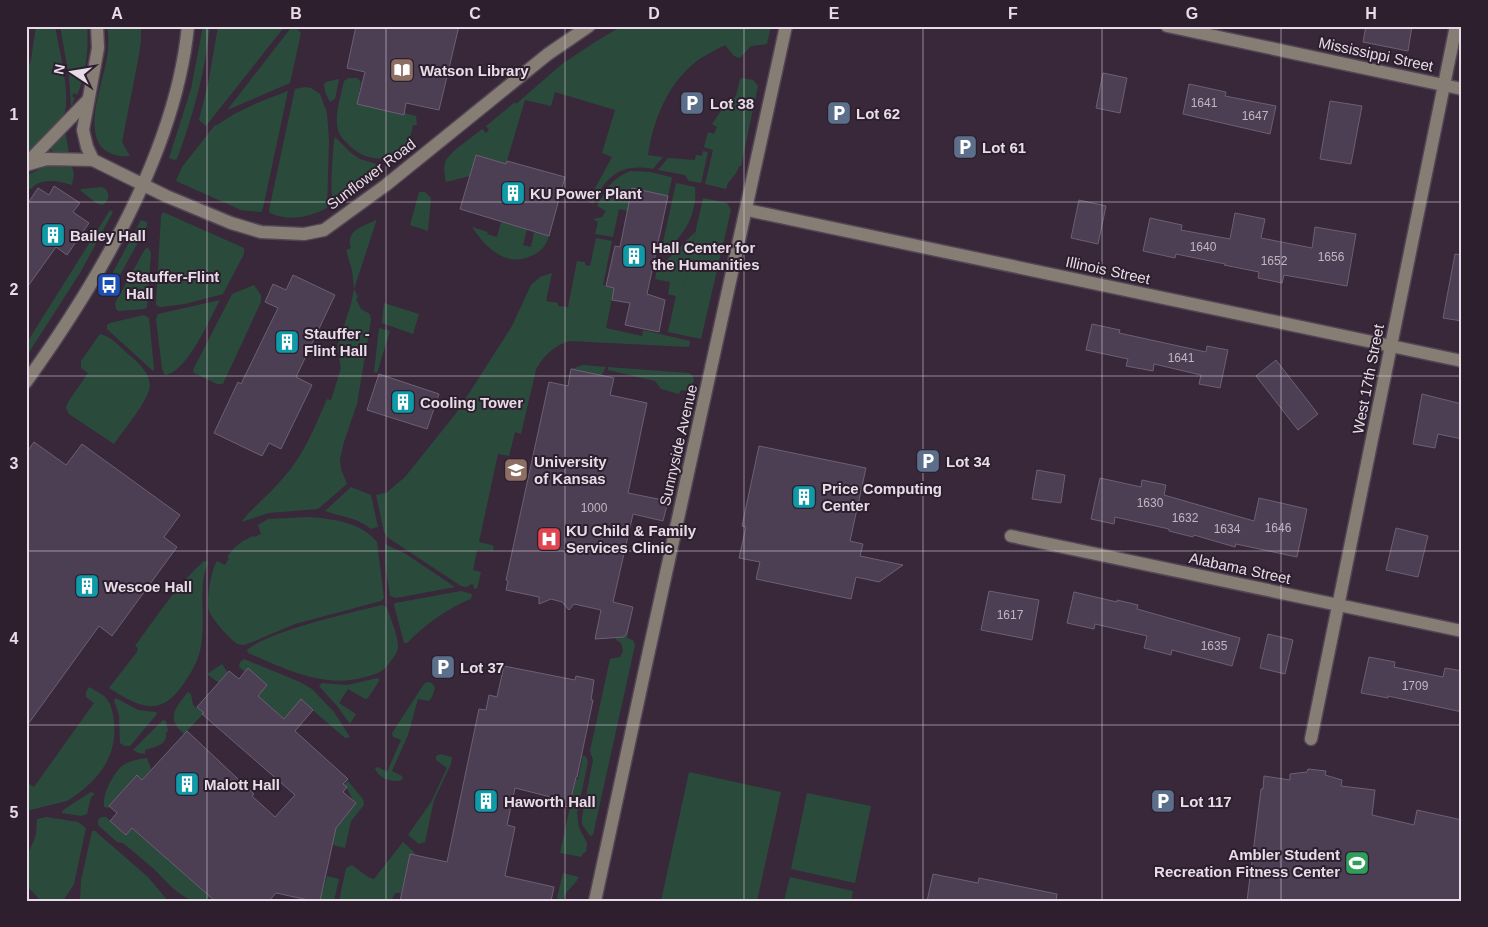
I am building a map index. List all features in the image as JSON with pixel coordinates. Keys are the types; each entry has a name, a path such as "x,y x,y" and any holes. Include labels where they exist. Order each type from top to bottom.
{"street":[{"path":"93,160 86,147 83,130 98,48 97,26"},
{"path":"26,382 90,285 142,184 154,157 175,94 188,26"},
{"name":"Sunflower Road","path":"142,184 231,223 261,232 304,234 324,230 401,174 418,158 472,117 548,54 589,26"},
{"name":"Sunnyside Avenue","path":"595,901 786,26"},
{"name":"Mississippi Street","path":"1166,26 1462,89"},
{"name":"West 17th Street","path":"1311,739 1456,26"},
{"path":"26,164 88,100"},
{"path":"26,164 47,159 93,160 142,184"},
{"name":"Illinois Street","path":"747,210 1462,360"},
{"name":"Alabama Street","path":"1011,536 1462,632"}],"green space":[{"path":"36,26 55,26 63,70 66,103 65,112 59,123 26,156 26,72 31,60"},
{"path":"60,26 87,26 88,42 85,71 77,95 74,93 72,96 75,98 71,107 69,77"},
{"path":"107,26 141,26 139,55 122,142 130,156 119,156 108,152 100,144 96,134 96,108 108,49"},
{"path":"203,26 210,26 202,77 188,127 175,160 169,158 191,89"},
{"path":"218,26 285,26 206,126 199,120 209,79"},
{"path":"622,26 771,26 767,44 751,46 740,58 734,56 725,45 701,58 680,77 664,101 650,141 648,155 663,157 653,169 632,168 616,174 603,186 593,204 588,201 612,157 602,153 615,110 555,92 551,106 525,100 506,164 476,155 470,176 446,182 445,162 457,149 482,129 486,133 489,130 486,126 515,102 516,104 562,64"},
{"path":"295,27 301,33 290,83 228,109 290,29"},
{"path":"349,78 357,78 361,82 357,104 403,115 404,113 416,116 417,125 413,125 410,137 404,147 396,154 387,158 366,156 356,151 341,136 337,124 337,111 344,81"},
{"path":"338,79 335,99 330,102 325,92 324,84"},
{"path":"740,79 753,80 758,86 741,166 739,166 726,189 705,184 713,150 704,147 708,132 714,134 717,127 712,124 723,108 736,96"},
{"path":"311,88 320,94 327,113 329,141 327,208 306,216 292,218 277,216 270,213 269,210 295,89"},
{"path":"288,91 261,212 241,210 176,181 182,167 215,125 251,106"},
{"path":"65,131 69,153 53,152 51,149"},
{"path":"335,137 360,159 380,165 381,167 334,204 332,183"},
{"path":"703,151 708,152 701,183 689,181 685,175 658,170 668,158 695,160 696,155 702,156"},
{"path":"71,163 74,174 72,185 45,181 31,189 26,188 26,176 48,165"},
{"path":"630,171 650,172 671,177 668,196 633,189 628,211 619,209 613,237 595,234 598,222 593,219 602,217 606,211 597,206 610,185"},
{"path":"676,183 695,187 694,207 682,234 660,256"},
{"path":"102,187 108,193 108,199 102,205 96,203 80,190 82,189"},
{"path":"419,192 425,192 431,198 428,231 410,225"},
{"path":"703,198 727,203 731,210 701,339 668,332 676,296 668,294 670,282 655,279 657,270 695,232 681,297"},
{"path":"110,210 113,212 80,273 26,357 26,344"},
{"path":"163,212 244,248 244,254 223,294 185,304 157,306 161,216"},
{"path":"141,220 147,222 147,226 120,275 117,277 112,274"},
{"path":"376,220 354,289 352,270 346,250 351,248 351,237 356,230"},
{"path":"501,222 527,229 523,245 531,247 534,232 549,236 538,253 522,259 505,257 483,242 472,227 497,237"},
{"path":"596,238 612,241 603,285 614,288 606,328 642,336 643,330 690,341 689,347 570,341 555,348 546,356 536,370 521,434 515,432 509,456 498,454 479,542 492,545 494,547 493,551 477,550 473,570 481,572 477,589 473,588 474,585 471,584 467,587 461,586 387,537 384,532 376,495 386,493 405,477 457,412 512,326 531,285 540,277 552,273 546,301 558,303 558,306 568,307 577,261 585,262 585,265 590,266"},
{"path":"148,248 151,252 147,307 145,309 118,311 115,303 145,249"},
{"path":"254,285 261,295 261,302 223,384 217,384 194,373 193,370 232,294"},
{"path":"354,289 361,309 370,314 371,320 357,404 340,459 341,469 347,484 318,509 269,513 241,522 291,468 308,440 327,399 331,400 341,368 337,347"},
{"path":"220,300 197,344 189,355 173,372 165,375 162,369 156,319 158,314"},
{"path":"384,303 419,314 413,334 382,323"},
{"path":"144,315 149,318 153,371 107,329 107,325 110,323"},
{"path":"379,328 390,331 377,373 374,372"},
{"path":"100,334 112,339 139,363 145,371 150,385 141,407 114,444 69,414 66,408 88,373 81,368 81,361"},
{"path":"583,365 606,367 601,376 571,369"},
{"path":"608,367 689,373 693,376 694,380 690,391 681,390 679,394 661,389 655,381 608,370"},
{"path":"351,487 371,495 378,527 371,529 354,520 325,511"},
{"path":"309,517 355,526 370,535 377,542 384,598 381,601 295,624 250,643 238,644 222,629 209,611 210,586 217,561 225,565 229,558 227,557 234,548 243,541 261,534 258,525 268,519"},
{"path":"385,544 406,554 455,587 396,598 390,596 385,563"},
{"path":"204,561 208,562 203,581 201,644 197,660 186,680 168,700 160,705 151,706 132,701 109,688 137,652 138,648 135,646 159,612 185,580"},
{"path":"461,591 472,594 471,599 445,612 407,643 404,643 395,603"},
{"path":"383,605 387,608 394,626 398,648 388,665 376,674 350,680 320,679 290,671 248,653 247,650 258,643 292,629"},
{"path":"628,633 627,638 633,640 635,645 593,835 590,836 582,824 582,817 593,760 590,751 610,659 620,657 623,651 621,643 616,640 617,636 622,637"},
{"path":"244,659 300,682 312,689 334,712 350,737 345,738 301,700 284,719 258,696 267,685 239,667 240,662"},
{"path":"222,664 228,673 219,683 207,674"},
{"path":"377,678 379,681 368,698 365,699 348,689 339,703 356,714 350,724 319,686 322,683 347,685"},
{"path":"427,682 432,683 435,688 432,697 429,701 418,699 408,735 392,771 402,776 403,779 399,781 388,780 379,774 375,768 378,767 387,772 401,740 393,737 392,733"},
{"path":"89,687 105,697 112,709 114,735 109,758 96,778 78,794 67,801 26,811 26,782 34,787 94,703 86,697"},
{"path":"188,692 191,694 193,705 204,713 184,734 175,723 174,713"},
{"path":"116,698 138,710 156,712 157,714 130,746 124,746 120,743 119,715 114,700"},
{"path":"163,720 166,721 168,731 163,743 145,750 145,754 133,750"},
{"path":"440,754 452,757 451,764 434,800 425,842 419,844 408,835 431,802 447,768 436,760 436,756"},
{"path":"583,755 588,762 577,813 579,828 587,843 586,852 582,854 582,857 560,853"},
{"path":"147,758 151,769 142,780 136,776 108,808 104,807 107,789 118,770 129,762"},
{"path":"689,772 781,792 757,901 661,901"},
{"path":"348,781 363,799 364,805 351,821 345,848 333,845 336,828 356,803 344,785"},
{"path":"91,792 95,794 91,797 87,814 81,816 62,813 63,810"},
{"path":"807,793 871,806 855,883 791,869"},
{"path":"47,817 78,822 86,828 74,884 63,901 41,901 26,885 26,859 36,835 37,819"},
{"path":"101,817 106,817 126,835 132,828 210,897 203,901 195,901 180,894 128,847 123,843 117,842 98,825 98,820"},
{"path":"92,831 95,831 148,877 168,901 80,901 81,881"},
{"path":"403,842 415,855 409,857 401,893 395,893 391,901 339,901 346,868 352,865 368,877 374,879"},
{"path":"563,873 579,877 566,893 563,900 557,898"},
{"path":"327,876 339,879 334,901 320,901"},
{"path":"790,877 853,891 851,901 784,901"}],"building":[{"name":"Watson Library","path":"356,26 459,26 439,110 406,103 404,115 357,104 365,72 347,68"},
{"path":"1366,26 1412,26 1408,51 1363,42"},
{"path":"1103,73 1127,78 1120,113 1096,108"},
{"path":"1189,84 1226,92 1225,96 1276,106 1270,134 1183,114"},
{"path":"1330,101 1362,106 1351,164 1320,159"},
{"name":"KU Power Plant","path":"476,155 506,164 507,161 565,177 549,236 460,209"},
{"name":"Bailey Hall","path":"54,186 80,203 73,212 89,223 67,255 56,247 26,289 26,206 38,188 49,195"},
{"name":"Hall Center for the Humanities","path":"632,188 668,196 647,294 665,300 659,332 625,325 630,303 612,300 614,288 606,286 615,246 620,247"},
{"path":"1079,200 1106,206 1098,244 1071,238"},
{"path":"1235,213 1265,219 1261,238 1312,248 1315,227 1356,234 1347,286 1284,275 1282,283 1258,278 1259,272 1225,264 1176,254 1175,258 1143,251 1150,218 1182,225 1181,230 1230,239"},
{"path":"1455,254 1462,255 1462,321 1443,318"},
{"name":"Stauffer - Flint Hall","path":"293,275 335,295 296,377 312,385 281,449 269,443 262,456 214,433 238,382 241,384 278,308 265,302 273,284 286,290"},
{"path":"1092,324 1120,330 1119,333 1206,352 1207,346 1228,350 1220,388 1199,384 1201,375 1154,364 1153,371 1126,366 1128,359 1086,350"},
{"path":"1276,360 1318,414 1298,430 1256,376"},
{"path":"571,369 614,378 610,395 647,403 628,493 668,501 663,521 633,514 613,602 633,607 627,633 624,637 595,639 601,610 574,604 569,610 562,602 551,599 539,604 539,597 506,590 508,581 506,580 549,382 568,386"},
{"name":"Cooling Tower","path":"379,374 439,394 427,429 367,410"},
{"path":"1422,394 1462,404 1462,439 1438,434 1435,448 1413,444"},
{"name":"Wescoe Hall","path":"34,442 66,465 82,444 180,515 164,537 177,547 112,636 99,626 26,727 26,453"},
{"name":"Price Computing Center","path":"759,446 866,468 850,541 863,544 860,556 903,565 879,582 856,577 851,599 756,579 760,562 739,558 746,527 742,526"},
{"path":"1037,470 1065,475 1061,503 1032,499"},
{"path":"1100,478 1141,487 1142,480 1166,485 1164,495 1254,521 1259,498 1307,509 1297,557 1236,544 1235,547 1194,535 1193,537 1169,531 1169,529 1115,517 1114,524 1091,519"},
{"path":"1396,528 1428,536 1418,577 1386,570"},
{"path":"989,591 1039,600 1032,640 981,630"},
{"path":"1074,592 1138,605 1137,609 1240,638 1232,666 1172,650 1171,655 1144,648 1147,636 1095,624 1094,629 1067,623"},
{"path":"1268,634 1293,640 1285,674 1260,668"},
{"path":"1369,657 1395,662 1394,667 1443,677 1445,668 1462,671 1462,712 1388,696 1388,698 1361,693"},
{"name":"Haworth Hall","path":"504,666 575,680 576,676 594,680 591,700 593,700 569,807 550,803 551,797 515,788 507,825 515,827 505,876 554,887 551,901 400,901 410,854 447,862 479,709 486,710 489,695 497,697"},
{"name":"Malott Hall","path":"248,668 267,685 258,696 284,719 301,699 313,710 295,731 348,779 343,784 347,787 343,792 356,803 336,828 320,901 276,893 269,901 215,901 132,828 126,835 110,821 117,813 109,806 137,775 142,780 187,731 254,794 252,796 275,817 295,795 202,714 204,713 197,707 229,671 239,679"},
{"name":"Ambler Student Recreation Fitness Center","path":"1308,769 1326,771 1325,775 1342,780 1341,786 1375,790 1372,815 1414,825 1417,810 1462,820 1462,901 1247,901 1264,776 1290,780 1290,774 1307,772"},
{"path":"933,874 978,883 979,878 1057,894 1056,901 927,901"}],"place":[{"name":"Watson Library","path":"402,70"},
{"name":"Lot 38","path":"692,103"},
{"name":"Lot 62","path":"839,113"},
{"name":"Lot 61","path":"965,147"},
{"name":"KU Power Plant","path":"513,193"},
{"name":"Bailey Hall","path":"53,235"},
{"name":"Hall Center for the Humanities","path":"634,256"},
{"name":"Stauffer-Flint Hall","path":"109,285"},
{"name":"Stauffer - Flint Hall","path":"287,342"},
{"name":"Cooling Tower","path":"403,402"},
{"name":"Lot 34","path":"928,461"},
{"name":"University of Kansas","path":"516,470"},
{"name":"Price Computing Center","path":"804,497"},
{"name":"KU Child & Family Services Clinic","path":"549,539"},
{"name":"Wescoe Hall","path":"87,586"},
{"name":"Lot 37","path":"443,667"},
{"name":"Malott Hall","path":"187,784"},
{"name":"Haworth Hall","path":"486,801"},
{"name":"Lot 117","path":"1163,801"},
{"name":"Ambler Student Recreation Fitness Center","path":"1357,863"}]}
